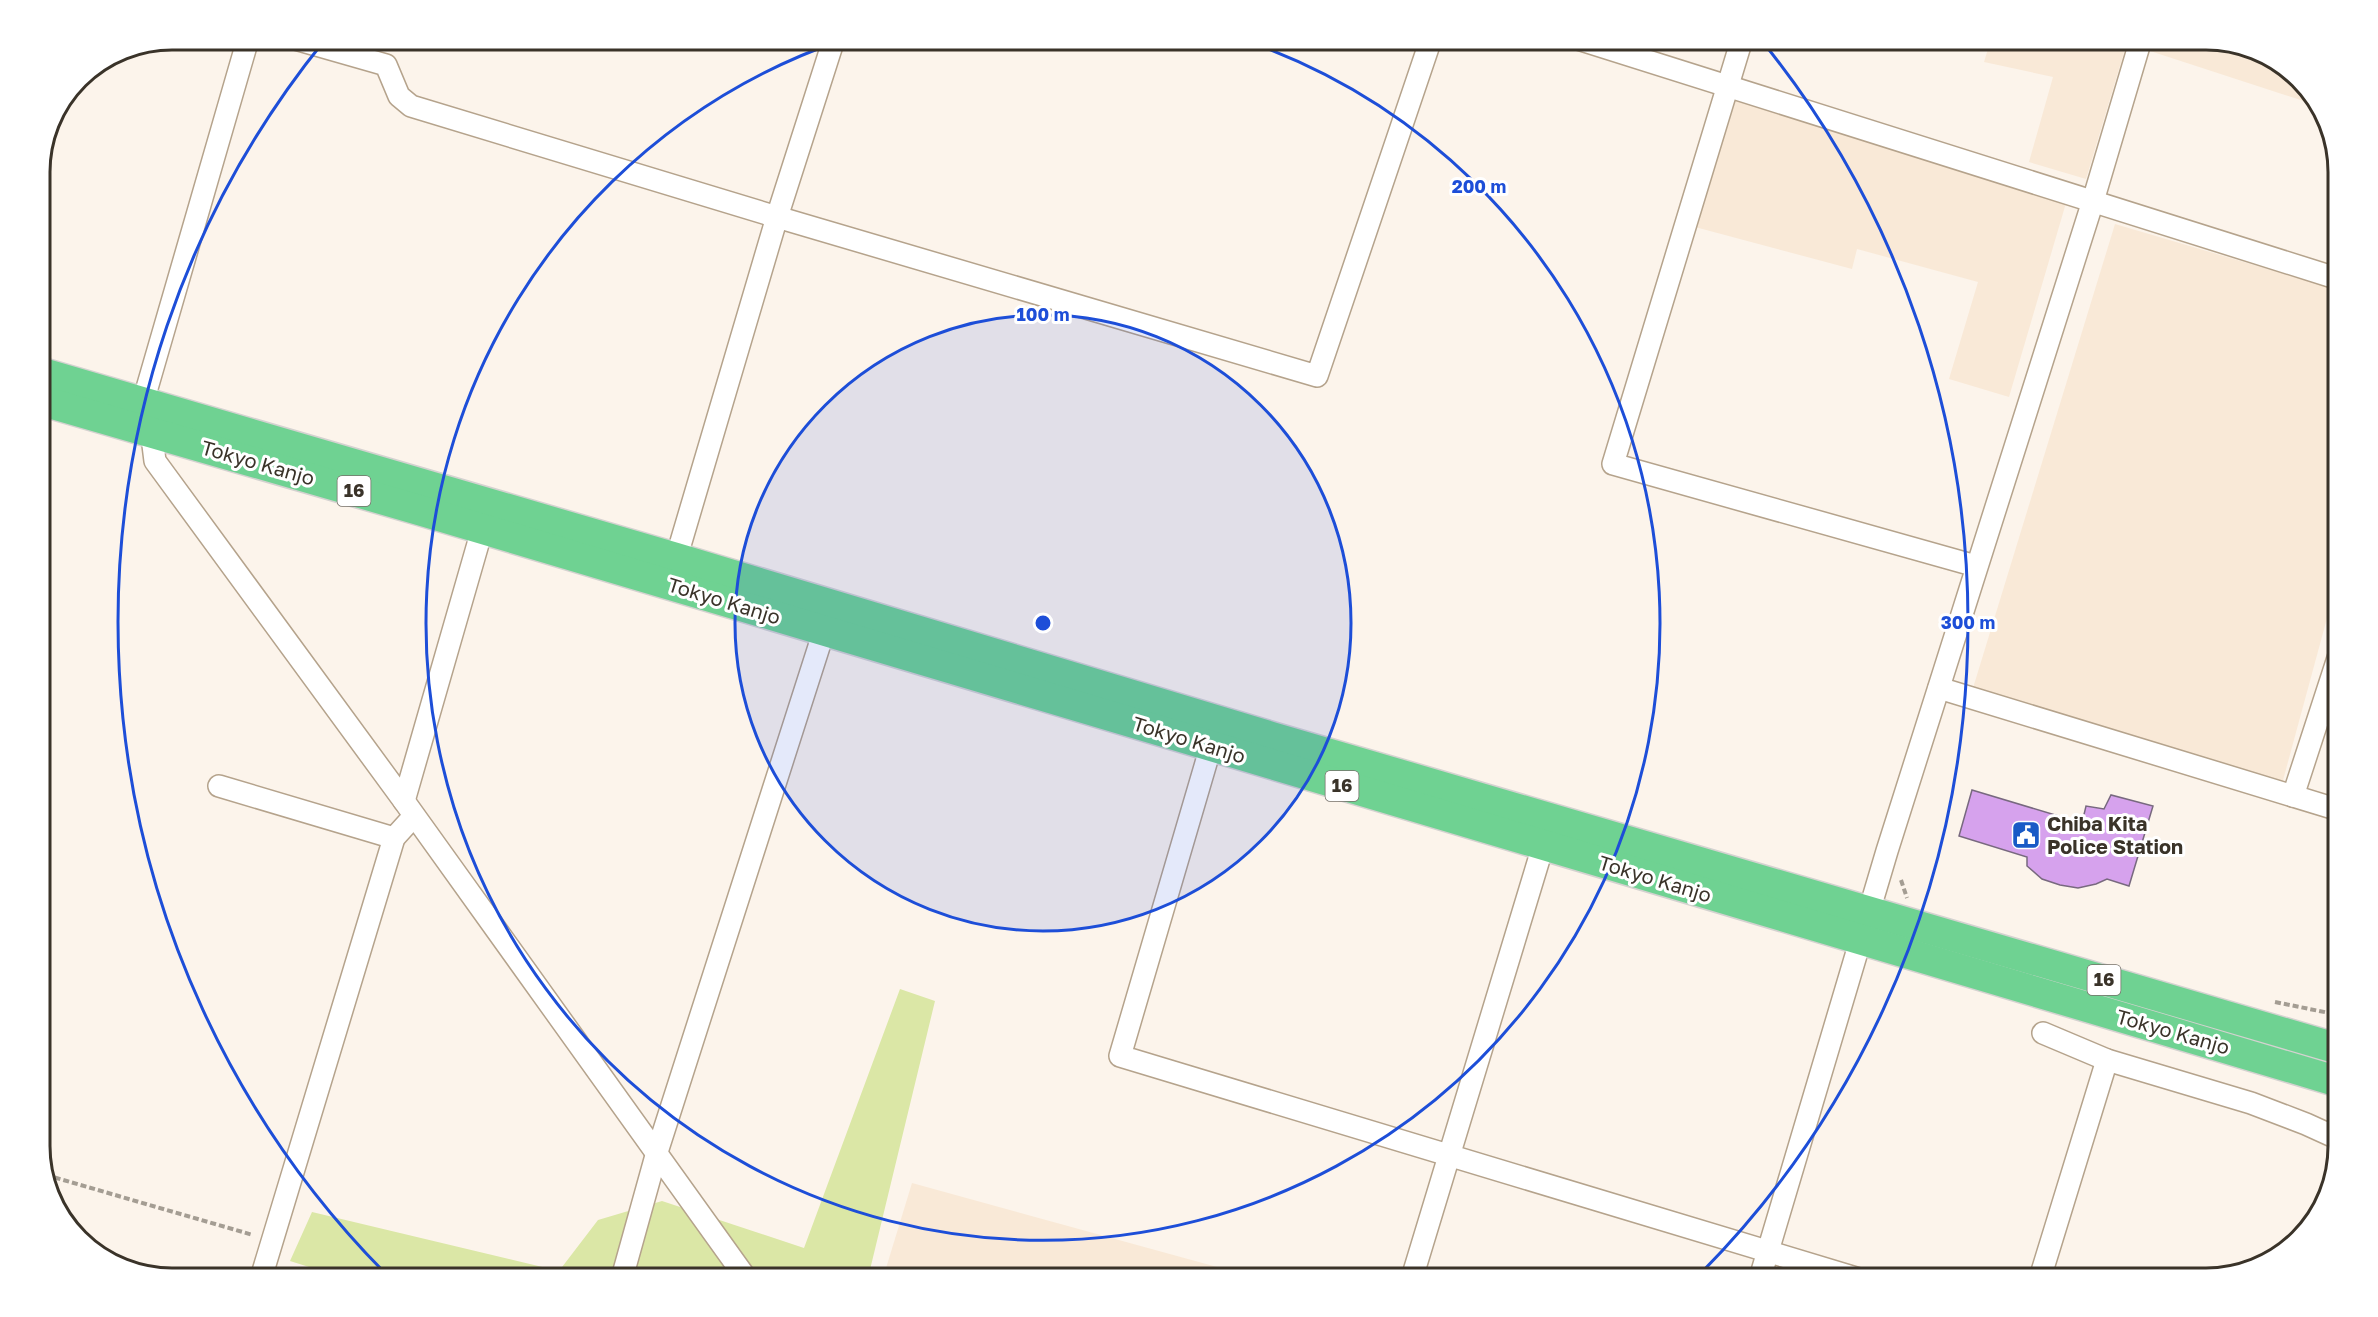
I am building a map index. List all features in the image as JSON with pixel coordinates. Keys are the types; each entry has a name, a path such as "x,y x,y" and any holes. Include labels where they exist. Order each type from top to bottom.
{"highway":[{"name":"Tokyo Kanjo","path":"50,375 143,402 672,571 1283,740 2328,1046"},
{"name":"Tokyo Kanjo","path":"50,403 482,530 672,571 824,631 2328,1079"},
{"path":"2256,1026 2328,1035"},
{"path":"2254,1056 2328,1093"}],"street":[{"path":"143,402 245,50"},
{"path":"334,50 386,65 399,96 411,106 777,217 1317,376 1427,50"},
{"path":"672,571 777,217 830,50"},
{"path":"1613,50 2328,276"},
{"path":"1739,50 1613,464 1976,566"},
{"path":"1763,1268 1860,940 1976,566 2093,201 2138,50"},
{"path":"156,434 153,445 155,461 739,1268"},
{"path":"264,1268 394,838 409,809 482,530"},
{"path":"625,1268 657,1152 824,631"},
{"path":"1939,688 2328,807"},
{"path":"2293,796 2328,689"},
{"path":"1211,746 1120,1056 1823,1268"},
{"path":"219,786 394,838"},
{"path":"1415,1268 1543,846"},
{"path":"2043,1033 2107,1060 2251,1103 2328,1134"},
{"path":"2043,1268 2107,1060"}],"path":[{"path":"54,1177 272,1241"}],"shaded area":[{"path":"1988,50 2125,50 2086,179 2029,162 2053,77 1984,62"},
{"path":"2147,50 2207,50 2238,54 2268,66 2281,75 2293,85 2306,102"},
{"path":"1734,97 2066,203 2009,397 1949,379 1978,282 1857,249 1852,269 1695,227"},
{"path":"2115,224 2328,287 2328,615 2282,784 1973,688"},
{"path":"912,1183 1221,1268 886,1268"}],"green space":[{"path":"900,989 935,1001 870,1268 561,1268 598,1220 662,1201 804,1248"},
{"path":"312,1212 546,1268 312,1268 290,1261"}],"building":[{"path":"1972,790 2082,823 2086,806 2104,809 2111,795 2153,806 2129,886 2107,879 2078,888 2060,885 2042,879 2027,866 2027,857 1959,836"}],"place":[{"name":"Chiba Kita Police Station","path":"2026,835"}]}
